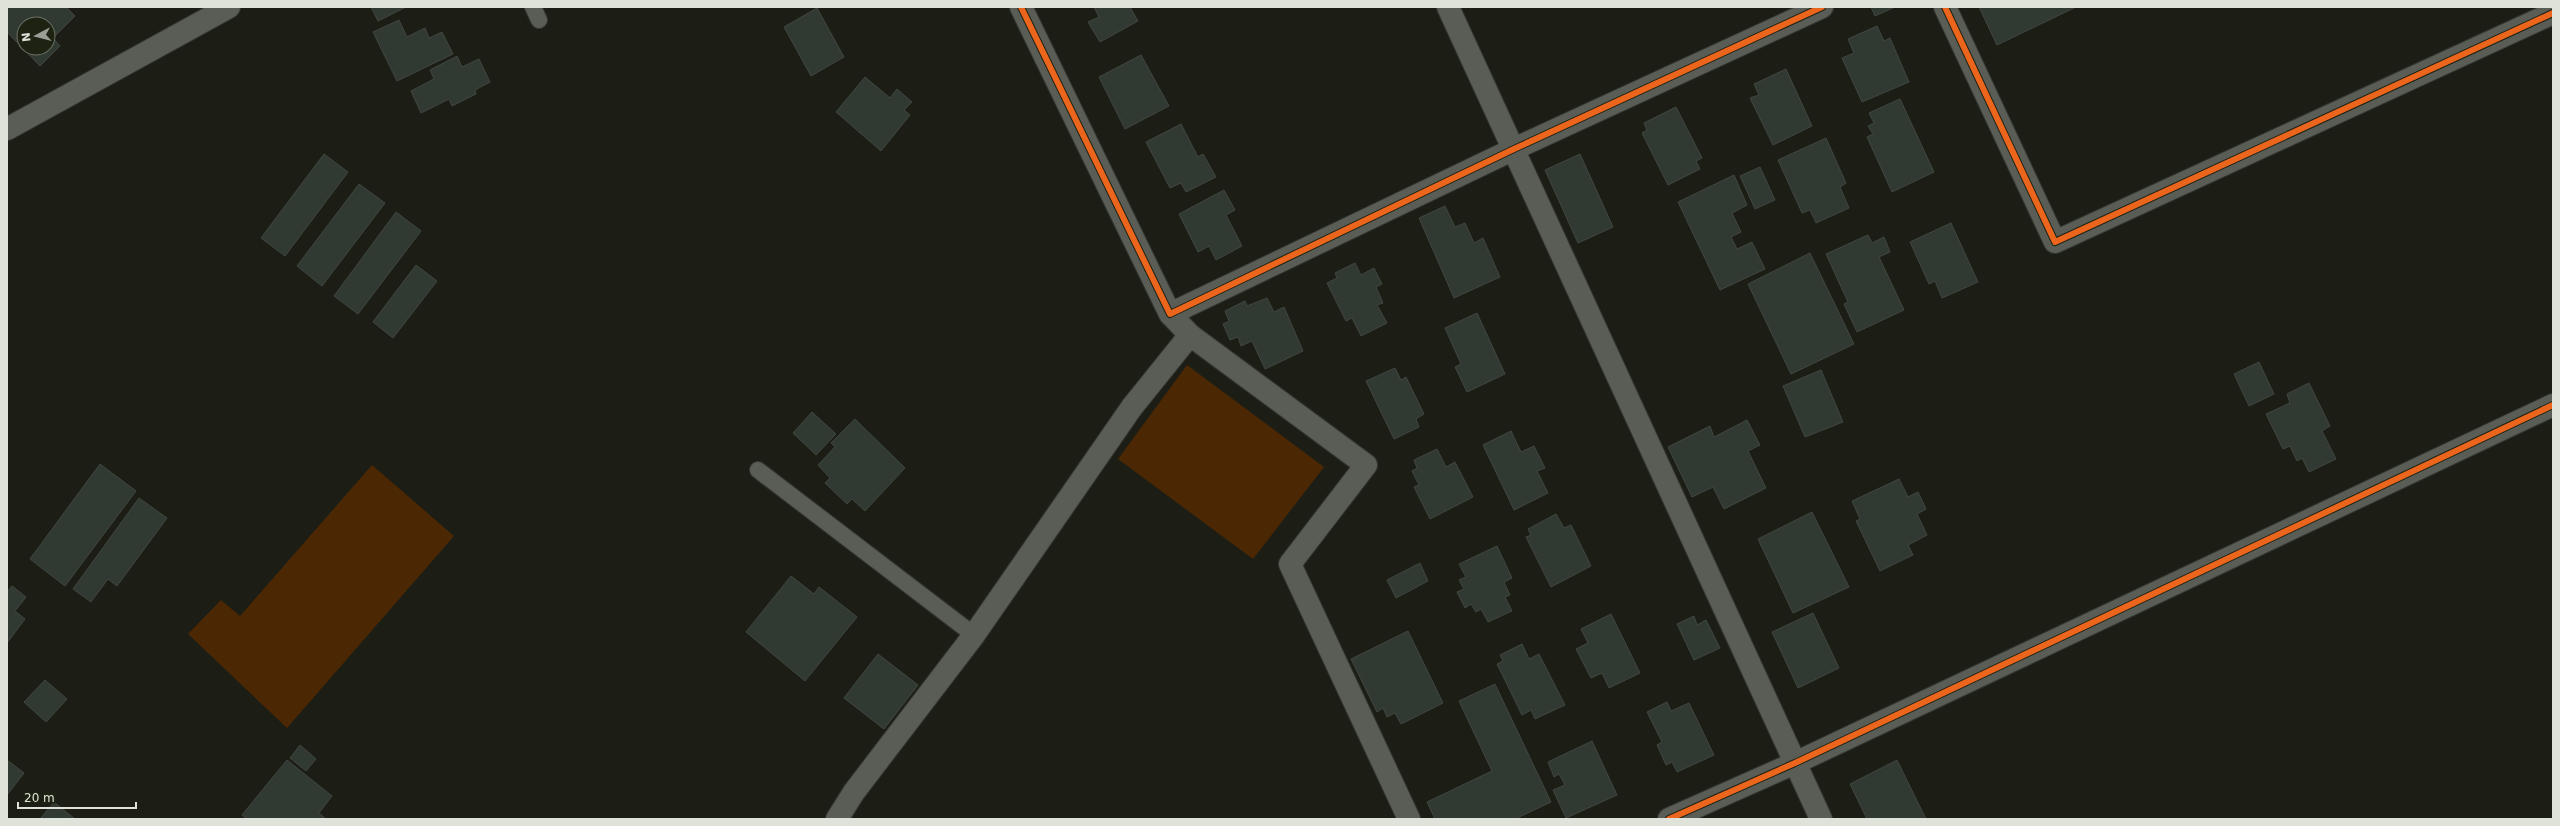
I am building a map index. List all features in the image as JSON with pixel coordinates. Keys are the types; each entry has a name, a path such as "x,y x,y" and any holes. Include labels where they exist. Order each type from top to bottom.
{"street":[{"path":"7,129 229,7"},
{"path":"1021,7 1170,314 1190,335 1366,465 1290,564 1409,819"},
{"path":"1448,7 1821,819"},
{"path":"1170,314 1514,149 1822,7"},
{"path":"1945,7 2055,242 2553,13"},
{"path":"837,819 854,792 974,635 1132,407 1190,335"},
{"path":"1669,819 1795,762 2553,405"}],"lane":[{"path":"758,470 974,635"}],"shaded area":[{"path":"1187,365 1324,467 1253,559 1118,459"},
{"path":"372,465 454,536 287,728 188,634 221,600 240,616"}],"building":[{"path":"7,7 66,7 75,16 56,35 56,16 16,16 16,41 7,32"},
{"path":"371,7 406,7 378,21"},
{"path":"1094,7 1130,7 1138,21 1100,42 1088,22 1099,17"},
{"path":"1871,7 1895,7 1875,16"},
{"path":"1979,7 2076,7 1997,45"},
{"path":"817,8 844,57 811,76 784,27"},
{"path":"399,20 407,37 425,28 429,38 442,32 453,54 397,81 373,32"},
{"path":"1877,26 1884,41 1890,38 1909,82 1862,102 1842,58 1854,53 1848,39"},
{"path":"56,41 60,46 56,50"},
{"path":"1141,55 1169,106 1125,129 1099,77"},
{"path":"30,56 50,56 40,66"},
{"path":"457,56 462,67 479,59 490,82 475,90 476,94 452,106 449,99 421,113 411,91 434,79 430,70"},
{"path":"1786,69 1812,126 1773,145 1750,98 1759,95 1754,84"},
{"path":"865,77 890,98 897,89 912,102 904,110 910,115 881,151 836,112"},
{"path":"1900,99 1934,172 1892,192 1867,137 1873,134 1868,126 1874,123 1869,113"},
{"path":"1676,107 1702,158 1696,161 1700,169 1668,185 1642,133 1647,130 1644,123"},
{"path":"1181,124 1198,157 1203,154 1216,177 1186,192 1181,183 1170,188 1146,142"},
{"path":"1826,138 1846,183 1840,187 1849,208 1816,223 1810,210 1802,213 1778,160"},
{"path":"324,154 348,172 285,256 261,238"},
{"path":"1580,154 1613,227 1578,243 1545,170"},
{"path":"1760,167 1775,200 1755,209 1740,176"},
{"path":"1734,175 1747,205 1732,213 1741,232 1731,237 1737,249 1752,242 1765,269 1720,290 1678,202"},
{"path":"359,184 385,203 322,286 297,266"},
{"path":"1224,190 1235,210 1226,215 1242,246 1216,260 1209,246 1198,252 1179,214"},
{"path":"1445,206 1455,227 1465,223 1474,243 1483,238 1500,277 1454,298 1419,218"},
{"path":"396,212 421,231 358,314 334,296"},
{"path":"1951,223 1978,282 1942,298 1935,281 1929,284 1910,242"},
{"path":"1868,235 1872,243 1884,237 1890,252 1879,257 1904,310 1857,332 1844,304 1848,302 1826,254"},
{"path":"1810,253 1854,344 1791,374 1748,284"},
{"path":"1355,263 1361,275 1374,268 1382,284 1376,287 1383,303 1377,305 1387,323 1361,336 1352,318 1346,321 1327,283 1337,278 1335,273"},
{"path":"416,265 437,281 393,338 373,322"},
{"path":"1267,298 1274,312 1284,307 1303,351 1265,369 1252,341 1241,346 1238,337 1230,340 1223,324 1229,321 1225,311 1245,301 1247,306"},
{"path":"1477,313 1505,374 1467,392 1455,367 1461,364 1445,328"},
{"path":"2259,362 2274,394 2249,406 2234,374"},
{"path":"1395,368 1401,380 1406,377 1424,414 1416,419 1419,427 1394,439 1366,381"},
{"path":"1821,370 1843,422 1805,437 1783,386"},
{"path":"2309,383 2330,426 2322,431 2336,459 2309,472 2302,458 2297,461 2290,446 2283,449 2266,414 2290,403 2287,394"},
{"path":"812,412 836,434 816,455 793,433"},
{"path":"855,419 905,468 865,511 852,499 847,504 825,483 830,478 818,465 835,447 831,443"},
{"path":"1747,420 1760,445 1748,451 1766,488 1724,509 1713,487 1692,497 1668,447 1710,426 1714,437"},
{"path":"1511,431 1521,452 1534,446 1545,468 1537,471 1548,493 1514,510 1483,445"},
{"path":"1437,449 1446,467 1455,462 1473,497 1430,519 1414,487 1419,485 1412,471 1417,468 1414,460"},
{"path":"100,464 136,491 65,586 30,559"},
{"path":"1899,479 1908,497 1918,492 1926,509 1917,514 1927,535 1908,545 1913,555 1880,571 1856,521 1860,519 1852,501"},
{"path":"139,498 167,518 117,586 108,579 91,602 73,589"},
{"path":"1812,512 1849,587 1793,613 1758,539"},
{"path":"1556,514 1564,528 1571,525 1591,566 1551,587 1526,537 1531,535 1528,529"},
{"path":"1497,546 1512,578 1504,582 1510,595 1505,597 1512,611 1488,622 1481,609 1476,612 1471,604 1465,608 1457,592 1464,589 1459,580 1466,577 1459,564"},
{"path":"1420,563 1428,581 1396,598 1387,580"},
{"path":"791,576 814,594 819,587 857,617 805,681 746,632"},
{"path":"12,586 26,597 15,611 25,619 7,643 7,592"},
{"path":"1813,613 1839,668 1798,688 1772,632"},
{"path":"1611,614 1640,673 1609,688 1602,673 1591,678 1576,649 1588,643 1581,629"},
{"path":"1694,616 1697,625 1706,620 1720,648 1694,660 1677,624"},
{"path":"1408,631 1443,703 1401,724 1395,713 1387,717 1383,708 1377,712 1351,659"},
{"path":"1522,644 1529,659 1539,654 1565,705 1535,719 1531,710 1522,715 1497,664 1503,661 1500,655"},
{"path":"878,654 918,685 884,729 844,698"},
{"path":"45,680 67,699 46,722 24,702"},
{"path":"1495,684 1551,802 1515,819 1435,819 1427,802 1492,771 1459,701"},
{"path":"1667,702 1671,711 1689,703 1714,755 1677,772 1672,762 1666,765 1657,745 1662,742 1647,712"},
{"path":"1592,741 1617,795 1566,818 1553,790 1565,785 1559,774 1554,777 1548,762"},
{"path":"300,745 316,759 306,771 290,758"},
{"path":"7,760 24,773 7,795"},
{"path":"287,760 332,796 319,813 326,819 247,819 242,815"},
{"path":"1897,760 1926,819 1867,819 1850,784"},
{"path":"54,802 75,819 40,819"}],"cycle path":[{"path":"1021,7 1170,314 1514,149 1822,7"},
{"path":"1945,7 2055,242 2553,13"},
{"path":"1669,819 1795,763 2553,405"}]}
